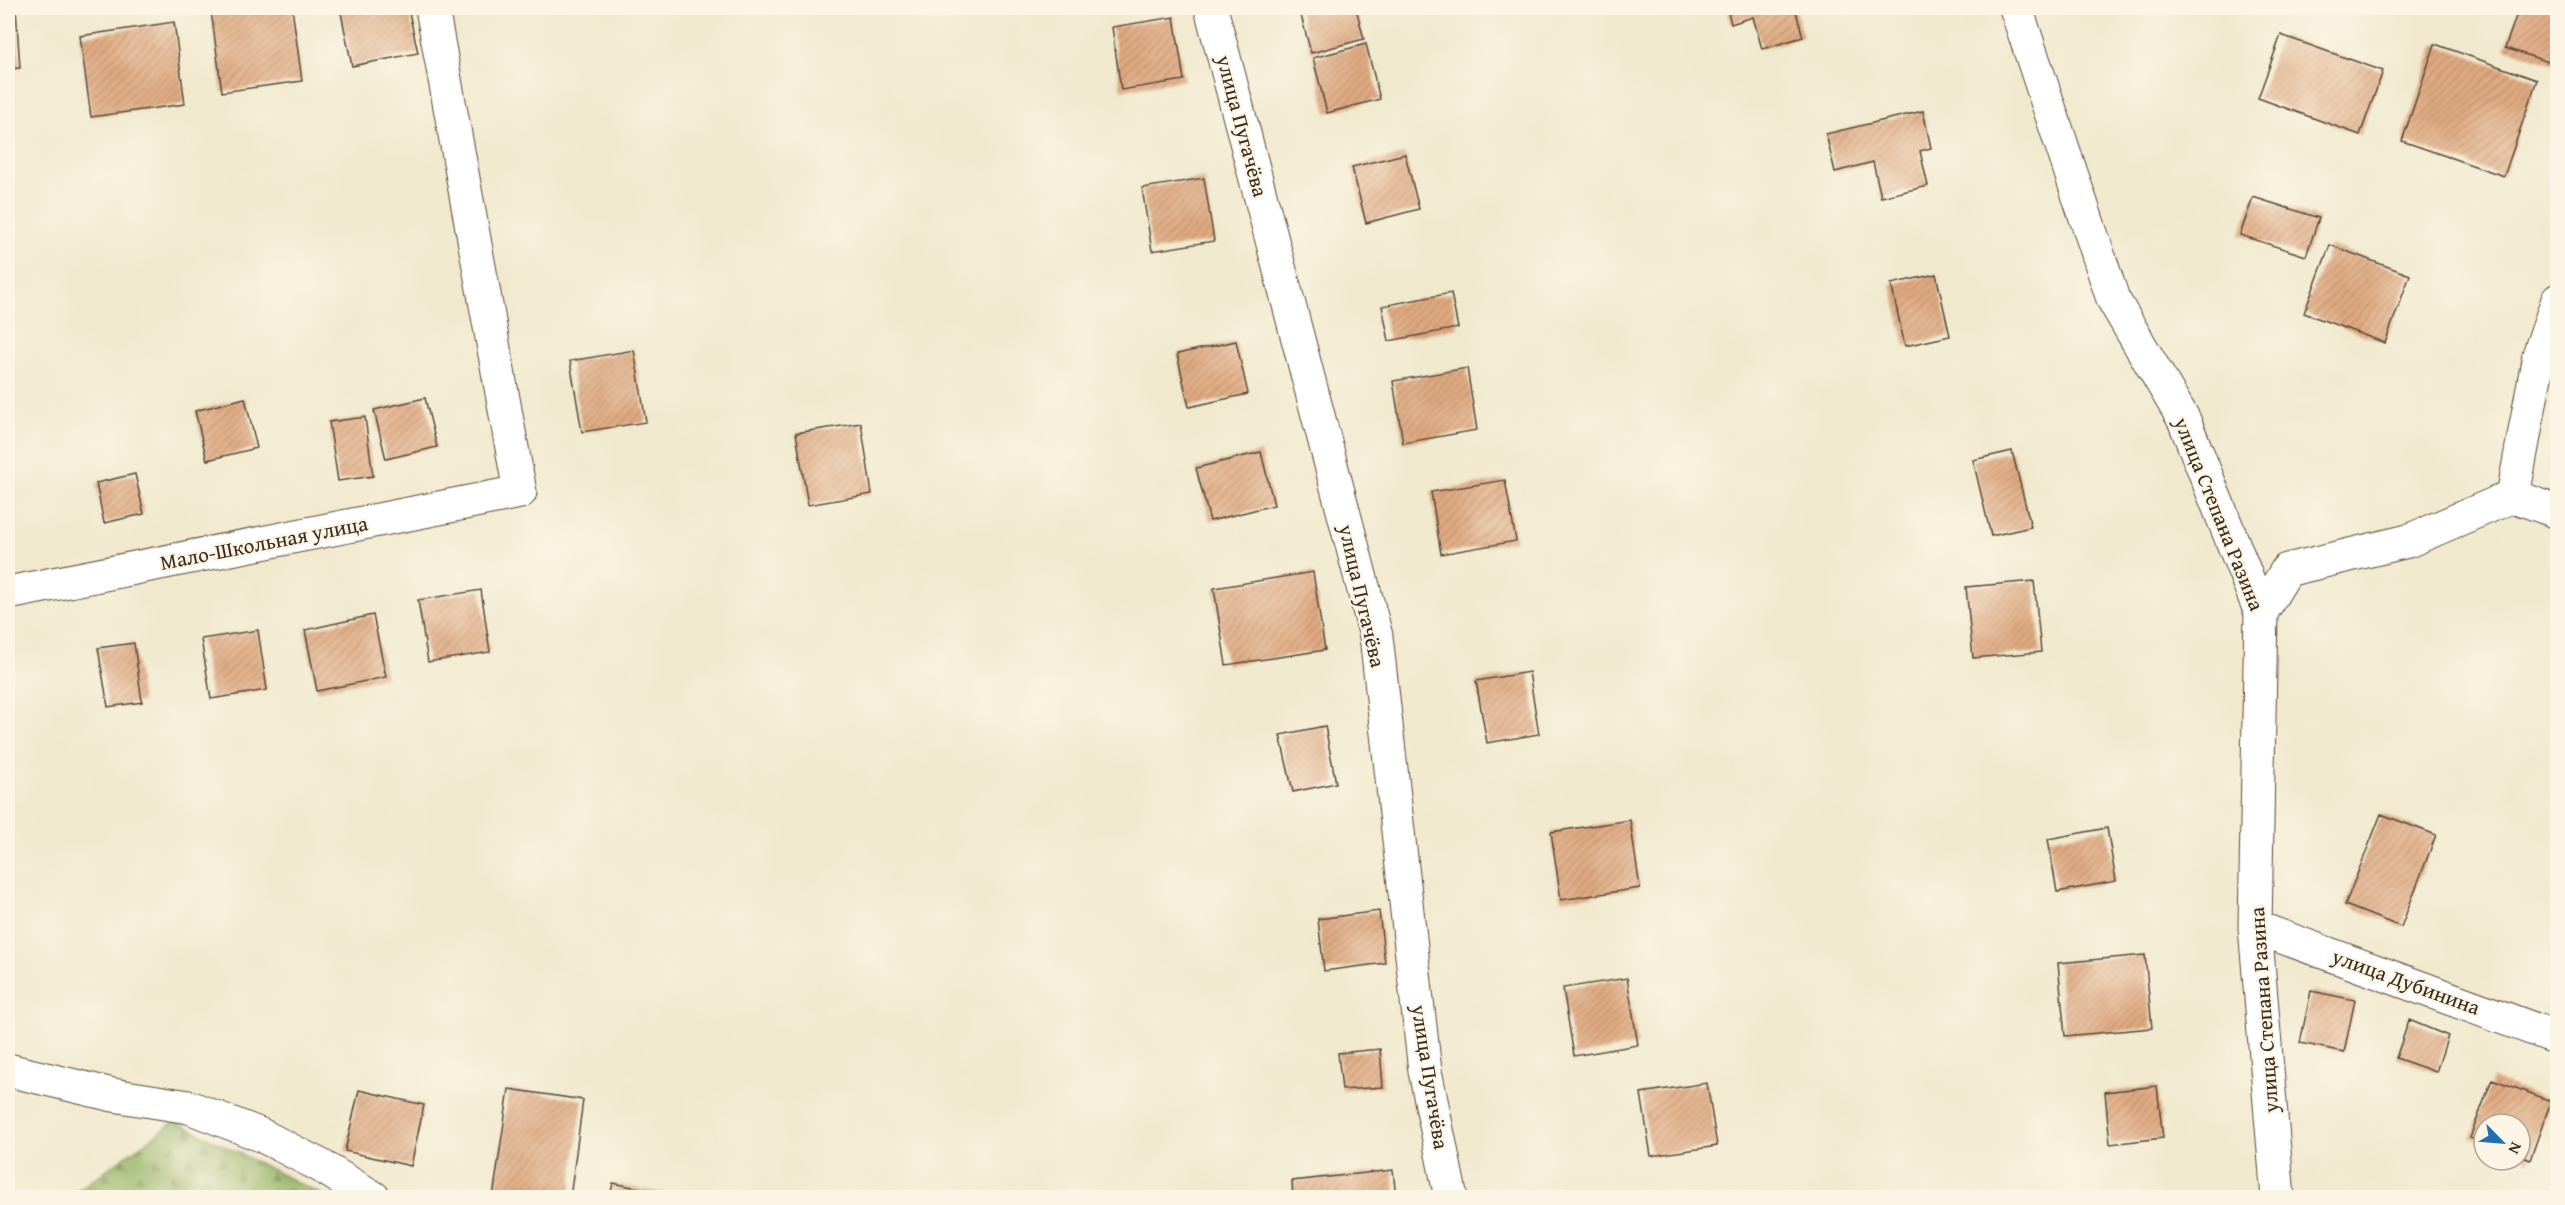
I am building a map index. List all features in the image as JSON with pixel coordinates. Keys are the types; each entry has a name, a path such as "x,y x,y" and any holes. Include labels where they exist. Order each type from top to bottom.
{"street":[{"name":"Мало-Школьная улица","path":"8,593 520,492 432,8"},
{"name":"улица Пугачёва","path":"1211,8 1376,636 1425,1071 1451,1197"},
{"name":"улица Степана Разина","path":"2016,8 2113,299 2184,420 2261,613 2255,927 2278,1197"},
{"path":"2513,496 2539,355 2558,300"},
{"path":"2261,613 2287,570 2408,541 2513,496 2558,512"},
{"name":"улица Дубинина","path":"2255,927 2558,1038"},
{"path":"8,1070 113,1095 189,1107 261,1136 321,1166 374,1197"}],"green space":[{"path":"175,1121 326,1197 67,1198"}],"building":[{"path":"8,8 16,8 20,68 8,69"},
{"path":"233,8 292,8 302,81 222,92 211,11"},
{"path":"340,8 408,8 418,53 352,66"},
{"path":"1299,8 1356,8 1364,39 1311,53"},
{"path":"1727,8 1795,8 1803,37 1762,49 1753,17 1731,24"},
{"path":"2519,8 2558,8 2558,65 2505,48"},
{"path":"1174,17 1184,80 1121,90 1112,27"},
{"path":"174,22 185,104 91,117 80,36"},
{"path":"2281,35 2383,71 2360,135 2258,98"},
{"path":"1366,44 1380,99 1327,113 1313,58"},
{"path":"2435,44 2537,80 2504,176 2402,141"},
{"path":"1923,111 1931,148 1920,151 1928,186 1881,197 1873,162 1835,172 1826,134"},
{"path":"1405,154 1419,209 1366,223 1352,167"},
{"path":"1204,178 1214,241 1152,251 1142,188"},
{"path":"2253,197 2319,218 2306,256 2240,235"},
{"path":"2330,245 2410,275 2385,343 2304,313"},
{"path":"1936,274 1950,336 1905,346 1891,284"},
{"path":"1451,293 1458,328 1389,341 1382,306"},
{"path":"1236,341 1248,394 1189,407 1177,354"},
{"path":"634,350 646,422 582,432 570,361"},
{"path":"1467,368 1477,430 1403,443 1393,381"},
{"path":"245,398 257,448 207,460 195,411"},
{"path":"425,398 437,447 386,459 374,410"},
{"path":"365,417 373,476 338,481 329,422"},
{"path":"861,423 872,494 808,505 796,433"},
{"path":"2012,451 2031,527 1991,536 1973,460"},
{"path":"1261,452 1274,505 1210,521 1196,468"},
{"path":"135,474 144,514 104,523 96,483"},
{"path":"1505,480 1516,541 1441,554 1431,492"},
{"path":"1313,572 1325,650 1226,665 1214,588"},
{"path":"2034,581 2041,652 1973,658 1966,587"},
{"path":"481,590 490,652 428,662 418,600"},
{"path":"373,615 386,677 317,691 305,630"},
{"path":"258,630 267,690 211,699 201,639"},
{"path":"134,643 142,702 108,707 98,648"},
{"path":"1529,672 1539,734 1487,743 1476,681"},
{"path":"1325,726 1336,783 1293,792 1280,735"},
{"path":"2381,814 2436,835 2401,927 2345,905"},
{"path":"1630,820 1640,888 1561,900 1551,832"},
{"path":"2107,828 2116,881 2057,892 2048,839"},
{"path":"1379,911 1385,963 1324,971 1318,919"},
{"path":"2145,955 2152,1028 2065,1036 2058,963"},
{"path":"1627,978 1638,1045 1574,1056 1563,988"},
{"path":"2311,991 2355,1000 2344,1052 2300,1043"},
{"path":"2409,1020 2448,1036 2436,1072 2396,1058"},
{"path":"1380,1049 1383,1087 1342,1090 1338,1053"},
{"path":"2492,1079 2551,1101 2532,1154 2532,1112 2480,1112"},
{"path":"1707,1083 1717,1146 1651,1156 1641,1093"},
{"path":"2157,1086 2163,1138 2110,1144 2105,1092"},
{"path":"509,1089 583,1100 570,1198 493,1197"},
{"path":"359,1090 424,1105 411,1166 345,1151"},
{"path":"1393,1170 1396,1198 1293,1198 1292,1181"},
{"path":"613,1183 678,1196 678,1198 610,1198"}]}
